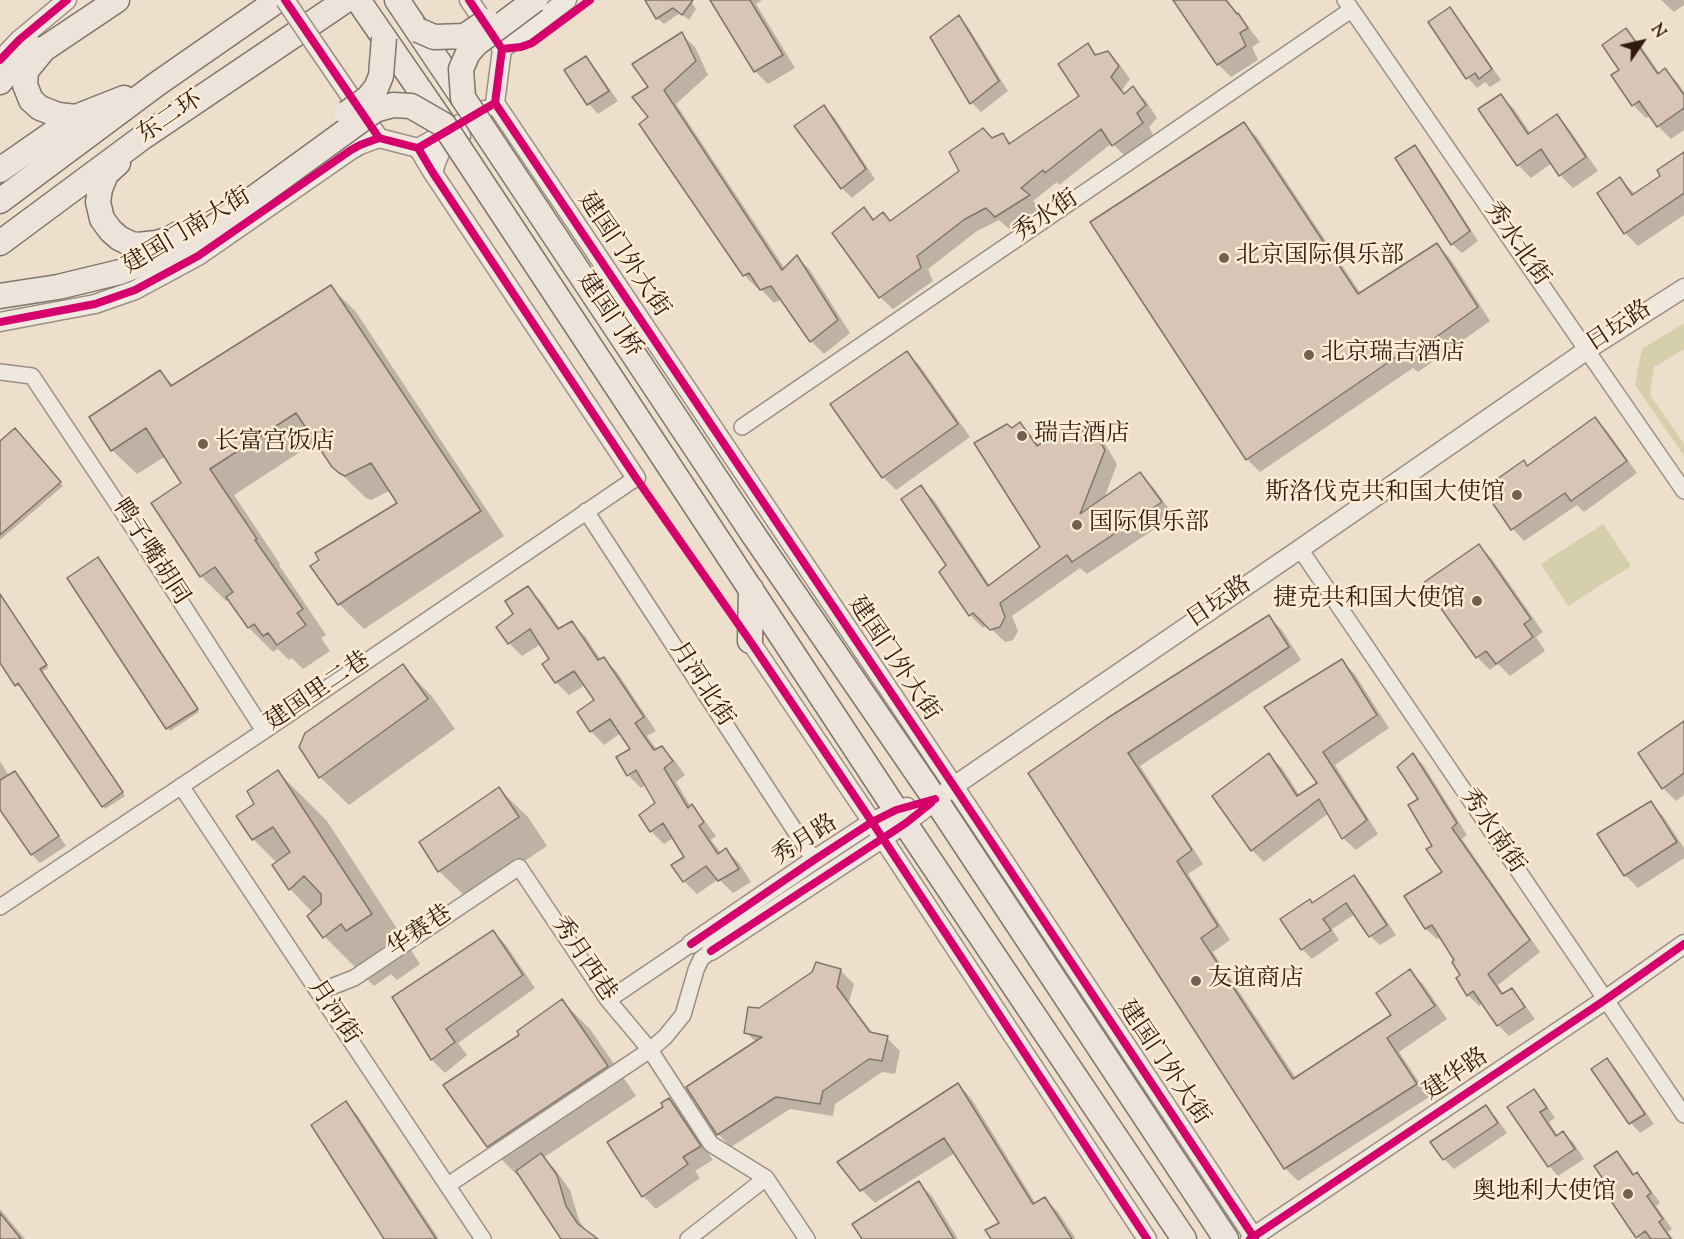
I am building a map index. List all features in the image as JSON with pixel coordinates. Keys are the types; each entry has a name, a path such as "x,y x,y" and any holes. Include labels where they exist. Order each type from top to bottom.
{"highway":[{"path":"0,82 10,70 97,0"},
{"path":"76,117 58,115 40,108 31,100 25,84 26,71 52,38 117,0"},
{"name":"东二环","path":"0,201 157,84 278,0"},
{"name":"东二环","path":"0,243 143,137 346,0"},
{"path":"0,296 58,287 120,272 185,247 192,234 368,98 376,88 381,76 384,38 358,0"},
{"path":"397,0 418,30 434,37 465,36 515,0"},
{"path":"463,98 461,69 468,53 476,44 535,0"},
{"name":"建国门桥","path":"418,30 753,534"},
{"name":"建国门桥","path":"384,38 751,589"},
{"path":"0,170 76,117 157,84"},
{"path":"143,137 106,174 98,202 102,219 111,231 131,244 156,243 192,234 375,110 393,105 411,106 444,125"},
{"name":"建国门外大街","path":"753,534 945,793 1226,1239"},
{"path":"750,641 751,589"},
{"path":"751,589 1184,1239"}],"street":[{"path":"0,60 19,40 67,0"},
{"path":"285,0 379,138 418,148 495,104 502,49 469,0"},
{"path":"502,49 567,0"},
{"name":"秀水北街","path":"1348,5 1684,491"},
{"name":"秀水街","path":"742,427 1348,5"},
{"name":"建国门外大街","path":"495,104 945,793 1253,1238"},
{"path":"433,173 443,147 492,120 507,121"},
{"name":"建国门南大街","path":"0,322 95,304 135,290 198,256 351,150 379,138"},
{"path":"418,148 636,478"},
{"name":"日坛路","path":"945,793 1587,350 1684,288"},
{"name":"鸭子嘴胡同","path":"0,372 32,376 264,731"},
{"name":"建国里二巷","path":"0,907 636,478"},
{"name":"月河北街","path":"586,511 814,860"},
{"name":"秀水南街","path":"1300,549 1684,1115"},
{"path":"750,641 1147,1239"},
{"name":"月河街","path":"181,786 483,1239"},
{"name":"秀月路","path":"608,1000 872,822 901,817 945,793"},
{"name":"秀月路","path":"711,951 882,839 901,817"},
{"name":"华赛巷","path":"318,992 354,978 519,867"},
{"name":"秀月西巷","path":"519,867 608,1000 650,1050 711,1144 766,1178"},
{"name":"建华路","path":"1253,1238 1684,944"},
{"path":"448,1185 650,1050 665,1037 683,1015 696,970 701,959 711,951"},
{"path":"688,1239 766,1178 807,1239"}],"shaded area":[{"path":"1684,323 1684,349 1654,367 1650,395 1684,444 1684,456 1635,385 1642,349"},
{"path":"1603,524 1631,566 1568,606 1541,564"}],"building":[{"path":"645,0 693,0 682,15 673,8 656,19"},
{"path":"710,0 750,0 783,55 754,72"},
{"path":"1173,0 1226,0 1248,28 1240,33 1246,46 1217,65"},
{"path":"1450,7 1492,69 1479,79 1475,73 1466,79 1428,22"},
{"path":"959,15 999,81 970,104 930,37"},
{"path":"1626,28 1658,74 1665,68 1684,95 1684,108 1657,127 1639,101 1632,106 1611,75 1619,70 1602,45"},
{"path":"682,32 696,61 664,90 782,270 797,255 838,320 810,342 771,286 760,290 749,273 743,276 639,124 648,117 632,97 648,87 632,64"},
{"path":"1088,43 1095,55 1108,51 1119,66 1111,77 1124,94 1133,86 1146,105 1137,113 1143,123 1112,146 1101,129 1045,173 1043,170 1021,188 1030,195 995,217 986,208 965,219 917,256 921,268 879,298 832,233 864,207 873,220 883,212 890,221 959,171 949,152 983,128 992,138 1003,133 1009,144 1079,96 1058,64"},
{"path":"586,56 609,91 587,105 564,70"},
{"path":"1501,94 1528,134 1557,114 1586,157 1559,176 1541,149 1517,166 1478,109"},
{"path":"824,105 866,169 841,189 794,126"},
{"name":"北京国际俱乐部","path":"1244,122 1358,294 1437,243 1478,307 1404,360 1399,355 1246,460 1090,222"},
{"path":"1415,145 1470,231 1451,245 1395,158"},
{"path":"1684,152 1684,193 1624,234 1597,193 1620,177 1632,195 1660,176 1657,170"},
{"path":"331,285 481,511 338,605 310,566 319,560 315,553 397,503 371,463 345,476 339,473 332,467 296,413 210,469 257,539 255,540 303,609 297,613 306,625 277,645 268,633 263,636 254,624 248,628 226,597 233,592 215,567 200,577 151,503 181,483 146,428 111,451 89,417 160,370 171,386"},
{"path":"907,351 958,424 882,478 830,404"},
{"path":"1595,417 1627,461 1571,501 1565,493 1511,530 1483,489 1524,460 1527,466"},
{"name":"国际俱乐部","path":"1020,422 1037,446 1069,425 1076,434 1090,426 1105,450 1080,514 1140,472 1162,502 1072,562 1067,555 1000,603 1005,617 1000,627 990,630 973,613 969,616 939,572 946,565 901,499 921,485 988,586 1040,547 974,443 1007,424 1012,428"},
{"path":"15,428 61,482 0,535 0,441"},
{"name":"捷克共和国大使馆","path":"1479,544 1531,619 1524,624 1533,637 1496,664 1486,651 1476,658 1423,583"},
{"path":"98,557 198,709 166,729 67,578"},
{"path":"528,586 558,629 572,621 598,660 604,657 644,717 635,723 654,750 662,746 673,761 664,768 688,808 692,804 704,822 699,826 718,854 726,848 739,869 718,881 706,866 683,882 671,865 684,857 663,823 650,832 639,815 655,803 636,770 627,776 616,757 630,749 610,719 590,732 577,712 594,700 574,671 555,683 542,664 549,659 530,629 508,644 496,627 513,614 505,601"},
{"path":"0,594 47,665 40,669 123,792 102,807 18,683 15,686 0,663"},
{"path":"1269,615 1289,647 1128,753 1192,850 1177,861 1218,926 1201,938 1293,1079 1391,1015 1376,993 1410,969 1435,1006 1387,1038 1417,1084 1284,1169 1028,773 1106,719"},
{"path":"1342,659 1377,715 1323,752 1367,820 1342,839 1319,799 1251,851 1212,796 1269,753 1297,796 1317,783 1264,707"},
{"path":"403,664 428,699 319,778 299,747 305,733"},
{"path":"1684,721 1684,773 1662,789 1638,753"},
{"path":"1413,753 1457,823 1452,828 1530,940 1488,974 1502,994 1512,988 1525,1007 1497,1026 1473,991 1467,996 1456,978 1460,975 1452,962 1454,960 1432,925 1425,929 1404,896 1442,872 1426,849 1432,846 1408,805 1418,799 1397,767"},
{"path":"278,770 372,914 346,931 341,924 323,938 307,916 321,904 321,894 304,876 289,890 272,865 290,852 273,827 252,840 236,816 254,804 247,791"},
{"path":"15,771 59,836 31,855 0,810 0,780"},
{"path":"499,787 519,817 438,872 419,842"},
{"path":"1651,801 1677,842 1624,876 1597,834"},
{"path":"1354,875 1387,925 1369,937 1346,903 1323,919 1331,930 1301,950 1280,919 1310,899 1312,903"},
{"path":"493,930 523,975 446,1029 455,1042 431,1060 392,997"},
{"path":"816,962 841,969 837,987 870,1032 888,1036 882,1061 869,1059 823,1091 820,1104 776,1097 717,1135 686,1087 762,1037 744,1033 748,1007 759,1008 812,972"},
{"path":"562,999 608,1066 487,1147 443,1085 519,1035 517,1031"},
{"path":"1607,1058 1645,1114 1629,1124 1591,1069"},
{"path":"958,1083 1033,1204 1045,1197 1072,1239 991,1239 985,1230 999,1223 944,1138 860,1191 837,1162"},
{"path":"1534,1089 1547,1108 1540,1112 1556,1136 1563,1131 1575,1149 1548,1167 1507,1107"},
{"path":"669,1098 701,1146 683,1157 688,1164 642,1197 607,1142 663,1107 661,1103"},
{"path":"346,1101 436,1239 384,1239 311,1125"},
{"path":"1486,1105 1498,1123 1443,1160 1430,1142"},
{"name":"奥地利大使馆","path":"1617,1151 1633,1175 1637,1172 1651,1193 1647,1196 1663,1219 1659,1222 1671,1239 1651,1239 1645,1231 1636,1238 1605,1192 1610,1189 1594,1166"},
{"path":"541,1153 557,1175 566,1206 578,1224 598,1239 561,1239 516,1171"},
{"path":"919,1181 954,1239 862,1239 852,1224"},
{"path":"0,1213 21,1239 0,1239"}],"cycle path":[{"path":"0,60 19,40 67,0"},
{"path":"285,0 379,138 418,148 495,103"},
{"path":"469,0 502,49 495,103"},
{"path":"502,49 532,43 590,0"},
{"path":"495,103 1255,1239"},
{"path":"0,322 95,304 135,290 198,256 351,150 379,138"},
{"path":"418,148 636,478 872,822 1147,1239"},
{"path":"691,944 872,822 896,810 935,799"},
{"path":"711,951 906,823 931,803"},
{"path":"1250,1239 1605,1000 1684,944"}],"place":[{"name":"北京国际俱乐部","path":"1224,258"},
{"name":"北京瑞吉酒店","path":"1309,355"},
{"name":"瑞吉酒店","path":"1022,436"},
{"name":"长富宫饭店","path":"203,444"},
{"name":"斯洛伐克共和国大使馆","path":"1517,495"},
{"name":"国际俱乐部","path":"1077,525"},
{"name":"捷克共和国大使馆","path":"1477,601"},
{"name":"友谊商店","path":"1196,981"},
{"name":"奥地利大使馆","path":"1628,1194"}]}
